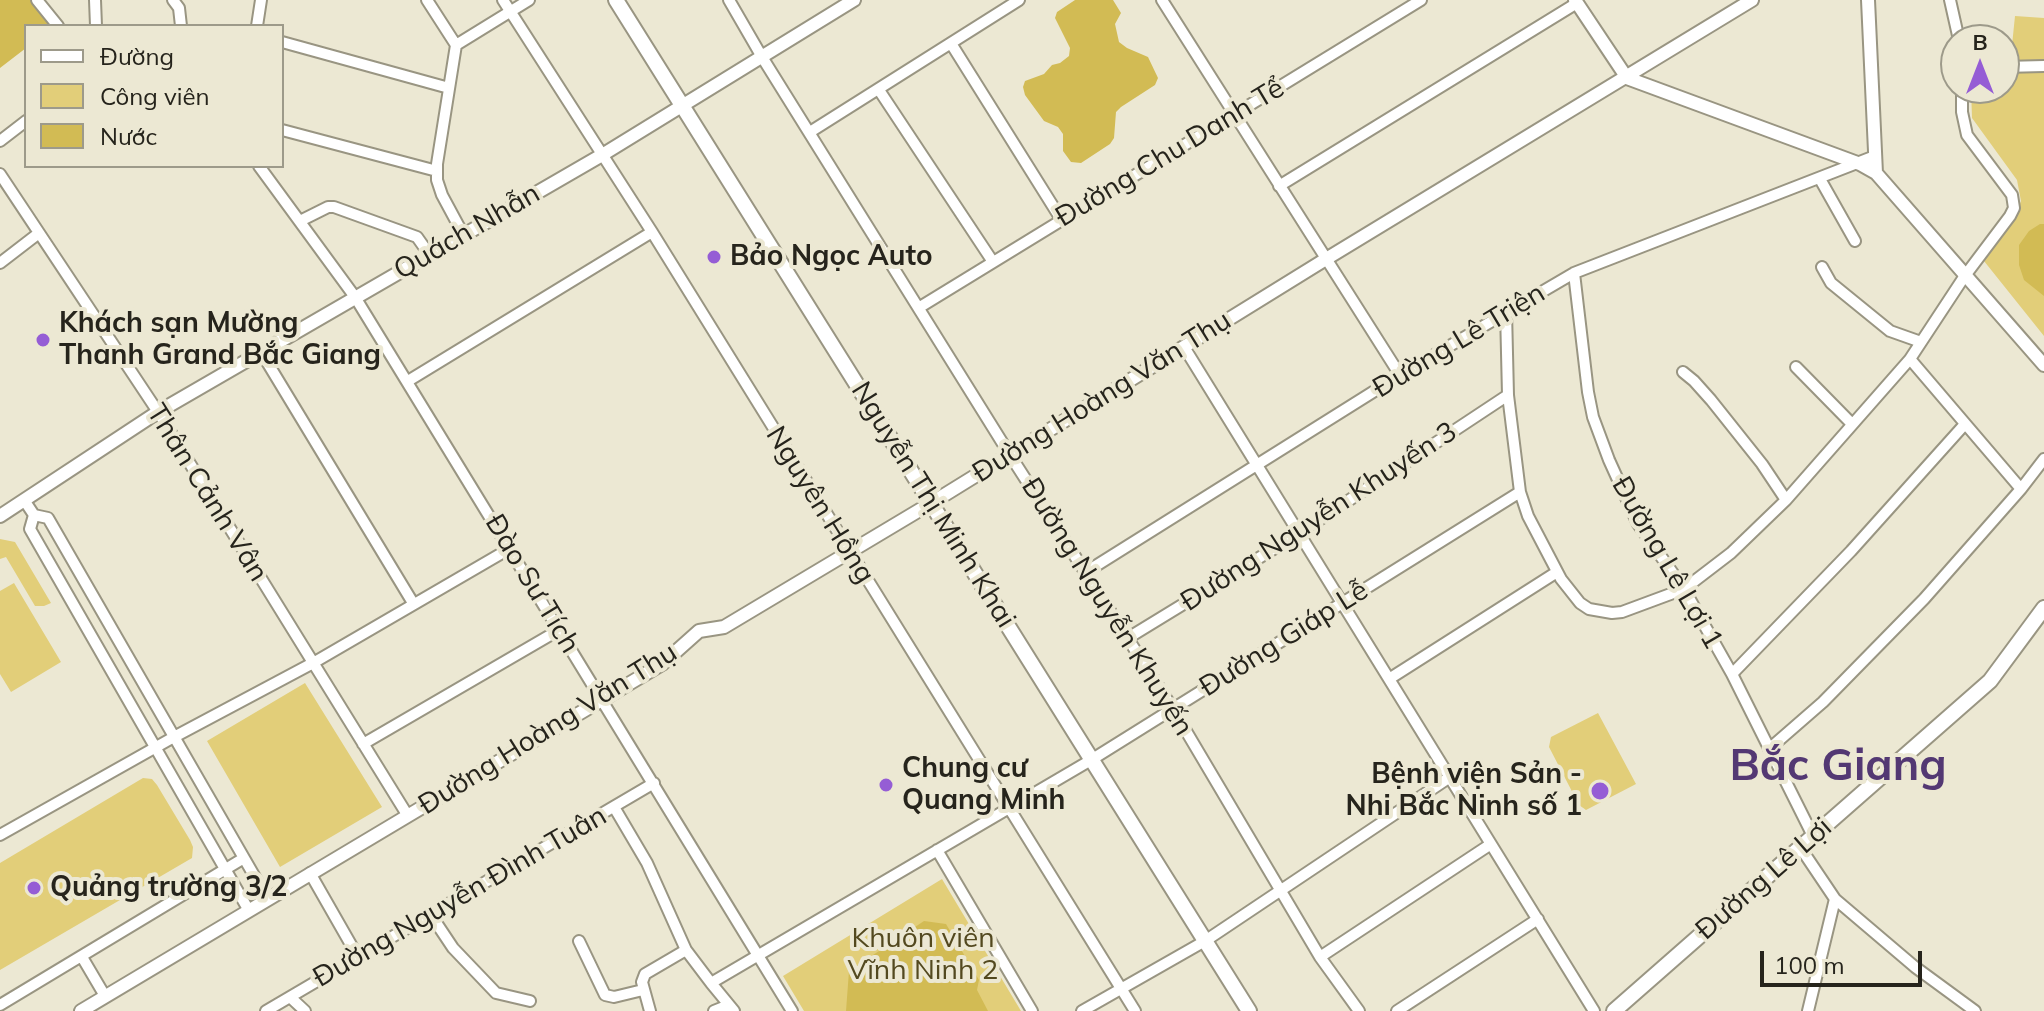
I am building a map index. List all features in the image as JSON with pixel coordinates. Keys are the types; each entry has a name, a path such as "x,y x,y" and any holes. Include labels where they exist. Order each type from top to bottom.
{"main road":[{"name":"Nguyễn Thị Minh Khai","path":"616,0 1249,1011"},
{"name":"Đường Lê Lợi","path":"1614,1011 1990,681 2044,608"}],"street":[{"path":"37,0 56,24"},
{"path":"95,0 96,24"},
{"path":"173,0 179,8 181,24"},
{"path":"257,24 261,0"},
{"path":"427,0 456,45 437,171 442,195 463,234"},
{"name":"Nguyên Hồng","path":"503,0 652,232 1135,1011"},
{"path":"456,45 529,0"},
{"name":"Đường Nguyễn Khuyến","path":"729,0 1010,455 1173,709 1320,957 1359,1011"},
{"name":"Quách Nhẫn","path":"0,516 158,412 602,155 854,0"},
{"path":"810,132 1019,0"},
{"path":"1162,0 1400,375"},
{"name":"Đường Chu Danh Tể","path":"920,307 1421,0"},
{"name":"Đường Hoàng Văn Thụ","path":"81,1011 602,701 662,664 699,631 724,627 933,502 1752,0"},
{"path":"1868,0 1876,173"},
{"path":"1950,0 1955,24"},
{"path":"1279,186 1576,2 1627,78 1860,164 1876,173 2044,365"},
{"path":"284,43 449,88"},
{"path":"952,45 1061,219"},
{"path":"2020,67 2044,66"},
{"path":"879,90 993,262"},
{"path":"1506,311 1508,395 1520,492 1528,516 1557,572 1580,603 1602,612 1622,612 1684,589 1731,553 1786,500 1910,359 2014,208 2012,195 1967,135 1962,104"},
{"path":"0,141 24,123"},
{"path":"284,131 437,171"},
{"name":"Đường Lê Triện","path":"1086,572 1400,375 1574,273 1875,156"},
{"name":"Đào Sư Tích","path":"260,168 355,297 408,381 792,1011"},
{"name":"Thân Cảnh Vân","path":"0,174 158,412 408,816"},
{"path":"1820,179 1855,241"},
{"path":"300,221 334,207 417,237 429,254"},
{"path":"408,381 652,232"},
{"path":"0,263 39,233"},
{"path":"1822,267 1831,283 1890,331 1921,342"},
{"name":"Đường Lê Lợi 1","path":"1574,273 1593,417 1609,460 1638,524 1684,589 1732,674 1813,836"},
{"path":"1184,347 1594,1011"},
{"path":"261,352 413,603"},
{"path":"1910,359 2021,489"},
{"path":"1796,367 1852,424"},
{"path":"1683,372 1711,400 1786,500"},
{"name":"Đường Nguyễn Khuyến 3","path":"1128,638 1298,534 1508,395"},
{"path":"1732,674 1851,551 1965,424"},
{"path":"1769,749 1823,702 1924,599 2044,459"},
{"name":"Đường Giáp Lễ","path":"711,983 1091,760 1520,492"},
{"path":"24,500 34,515 48,518 267,898"},
{"path":"34,515 30,529 248,909"},
{"path":"0,835 313,663 509,549"},
{"path":"1389,679 1557,572"},
{"path":"363,744 559,630"},
{"path":"1082,1011 1205,941 1450,777"},
{"name":"Đường Nguyễn Đình Tuân","path":"266,1011 654,783"},
{"path":"614,807 647,863 686,950 732,1008"},
{"path":"1320,957 1491,844"},
{"path":"1800,847 1835,899 1903,957 1975,1011"},
{"path":"937,850 1032,1011"},
{"path":"0,1005 244,858"},
{"path":"310,873 358,957"},
{"path":"1808,1011 1835,899"},
{"path":"431,915 453,948 496,993 530,1001"},
{"path":"1397,1011 1538,919"},
{"path":"579,941 605,995 614,997 643,990"},
{"path":"650,1011 642,982 647,971 686,950"},
{"path":"82,957 105,996"},
{"path":"290,997 305,1011"},
{"path":"714,1011 732,1008"}],"green space":[{"path":"2015,16 2044,18 2044,336 1984,261 2013,222 2021,201 2017,180 1972,118 1972,104 2020,104 2020,24 2014,24"},
{"path":"0,539 15,542 51,603 35,606 6,557 0,559"},
{"path":"14,583 61,662 11,692 0,674 0,591"},
{"path":"305,683 382,807 280,867 207,741"},
{"path":"1598,713 1636,784 1586,810 1579,805 1549,747 1551,737"},
{"path":"143,778 152,779 157,785 190,840 192,858 0,970 0,863"},
{"name":"Khuôn viên Vĩnh Ninh 2","path":"942,879 1021,1011 804,1011 783,976"}],"water":[{"path":"0,0 30,0 49,24 24,24 24,50 0,68"},
{"path":"1075,0 1113,0 1121,13 1115,24 1119,42 1148,57 1158,78 1155,85 1116,112 1114,138 1110,144 1081,163 1071,162 1063,151 1063,134 1058,127 1044,121 1025,95 1023,87 1025,81 1044,74 1052,65 1069,56 1070,48 1055,18 1057,12"},
{"path":"2044,224 2044,296 2024,280 2019,265 2019,245 2029,231"},
{"path":"924,921 946,924 979,980 977,990 988,1011 846,1011 849,971"}],"place":[{"name":"Bảo Ngọc Auto","path":"714,257"},
{"name":"Khách sạn Mường Thanh Grand Bắc Giang","path":"43,340"},
{"name":"Chung cư Quang Minh","path":"886,785"},
{"name":"Bệnh viện Sản - Nhi Bắc Ninh số 1","path":"1600,791"},
{"name":"Quảng trường 3/2","path":"34,888"}],"district":[{"name":"Bắc Giang","path":"1838,767"}]}
